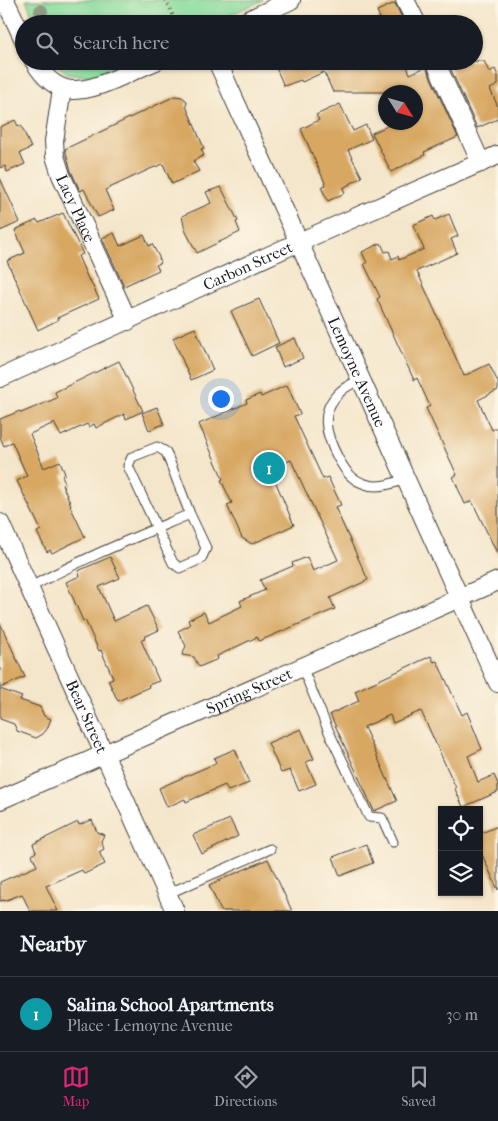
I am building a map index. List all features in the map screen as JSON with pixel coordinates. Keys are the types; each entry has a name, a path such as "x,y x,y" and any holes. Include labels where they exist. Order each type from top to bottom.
{"street":[{"path":"5,0 15,21"},
{"path":"260,15 292,0"},
{"path":"405,0 412,15"},
{"path":"40,70 62,89 80,91 94,88 135,70"},
{"name":"Lemoyne Avenue","path":"221,70 498,683"},
{"path":"438,70 481,163"},
{"name":"Lacy Place","path":"62,89 54,141 55,156 128,321"},
{"name":"Carbon Street","path":"0,378 299,242 498,155"},
{"name":"Bear Street","path":"0,523 175,911"},
{"name":"Spring Street","path":"0,800 498,581"}],"lane":[{"path":"361,379 340,391 331,404 325,422 329,440 347,474 366,485 387,485 406,479"},
{"path":"157,447 166,452 190,514 206,548 200,559 180,568 173,563 128,466 132,457 157,447"},
{"path":"29,588 65,568 190,514"},
{"path":"302,666 329,732 369,817 382,818 393,842"},
{"path":"167,894 270,848"}],"path":[{"path":"166,0 173,15"}],"green space":[{"path":"26,0 263,0 230,15 32,15"},
{"path":"63,70 108,70 93,77 67,73"}],"building":[{"path":"395,3 401,15 379,15 377,11"},
{"path":"484,61 489,72 495,69 498,76 498,85 490,89 498,107 498,119 477,128 451,70 483,70"},
{"path":"277,70 408,70 410,74 419,70 427,70 458,137 424,152 425,155 391,172 372,133 379,130 423,130 423,85 378,85 378,92 333,92 324,72 302,82 301,80 284,86"},
{"path":"175,96 182,97 187,101 186,106 204,148 201,149 204,155 193,161 199,171 172,184 163,164 150,169 105,190 114,210 98,217 84,189 80,191 71,171 65,149"},
{"path":"340,104 353,131 366,125 372,139 348,150 362,177 343,188 345,193 328,201 321,187 326,185 301,129 319,120 316,115"},
{"path":"15,120 18,126 21,125 31,148 20,153 25,164 7,172 5,166 0,168 0,127"},
{"path":"0,178 20,222 0,231"},
{"path":"221,187 238,221 236,222 240,232 197,253 185,230 182,216 211,203 206,192"},
{"path":"63,213 83,254 78,256 99,299 57,318 58,320 38,330 7,261 25,253 15,230 37,220 39,223"},
{"path":"449,214 458,236 451,239 457,253 417,271 464,376 489,364 498,382 498,390 478,400 492,430 498,427 498,555 472,501 465,504 453,477 457,475 426,408 430,406 417,378 414,380 377,299 380,297 364,264 367,263 362,252 381,243 385,252 389,251 392,259 398,256 399,260 424,249 413,225 433,216 435,220"},
{"path":"114,233 120,246 144,235 149,246 152,244 159,257 160,263 156,265 159,270 124,286 102,238"},
{"path":"259,299 279,343 252,356 231,311"},
{"path":"195,328 213,370 191,380 173,338"},
{"path":"295,338 303,358 283,367 275,347"},
{"path":"119,361 143,411 126,419 124,414 96,428 94,424 89,427 87,424 61,436 54,423 30,434 44,468 60,461 65,474 62,475 65,483 62,484 85,537 52,553 50,550 47,552 37,532 41,530 17,481 27,476 12,442 4,446 0,437 0,419 20,411 21,413 57,398 55,392"},
{"path":"287,385 300,414 294,416 323,479 328,477 341,505 335,507 368,580 330,598 335,609 259,641 257,637 217,656 218,659 199,667 194,657 182,655 186,646 178,631 190,625 188,620 204,612 209,622 242,606 240,601 265,590 260,580 293,566 292,563 307,557 313,571 338,560 291,460 270,469 294,525 252,544 242,538 227,505 232,503 221,480 223,479 199,424 247,403 246,400 260,394 261,397"},
{"path":"157,407 164,424 149,430 142,413"},
{"path":"110,557 120,578 99,587 114,621 147,606 159,630 141,640 159,681 118,701 108,680 113,678 101,650 99,651 85,620 83,621 66,582 80,576 78,571"},
{"path":"0,623 25,677 0,688"},
{"path":"431,656 434,662 437,661 462,715 467,712 482,749 468,756 478,782 494,775 498,784 498,792 463,806 421,711 393,723 390,715 364,727 397,801 374,811 330,714 359,701 355,691"},
{"path":"0,689 22,697 20,700 40,707 44,716 51,719 43,734 36,738 17,731 14,724 0,719"},
{"path":"301,729 314,759 306,762 316,784 299,791 290,770 281,773 268,743"},
{"path":"235,749 249,783 228,791 225,785 186,802 185,799 167,807 159,788 216,763 214,758"},
{"path":"230,819 238,836 202,854 193,835"},
{"path":"92,820 97,832 104,835 101,841 104,849 99,852 105,864 84,874 82,870 46,886 58,911 30,911 22,894 0,901 0,882 37,866 32,855 36,852 33,844 78,822 79,825"},
{"path":"498,826 498,890 483,857 483,832"},
{"path":"366,844 373,863 340,876 333,857"},
{"path":"268,859 292,911 221,911 209,885"}],"place":[{"name":"Salina School Apartments","path":"269,468"}]}
